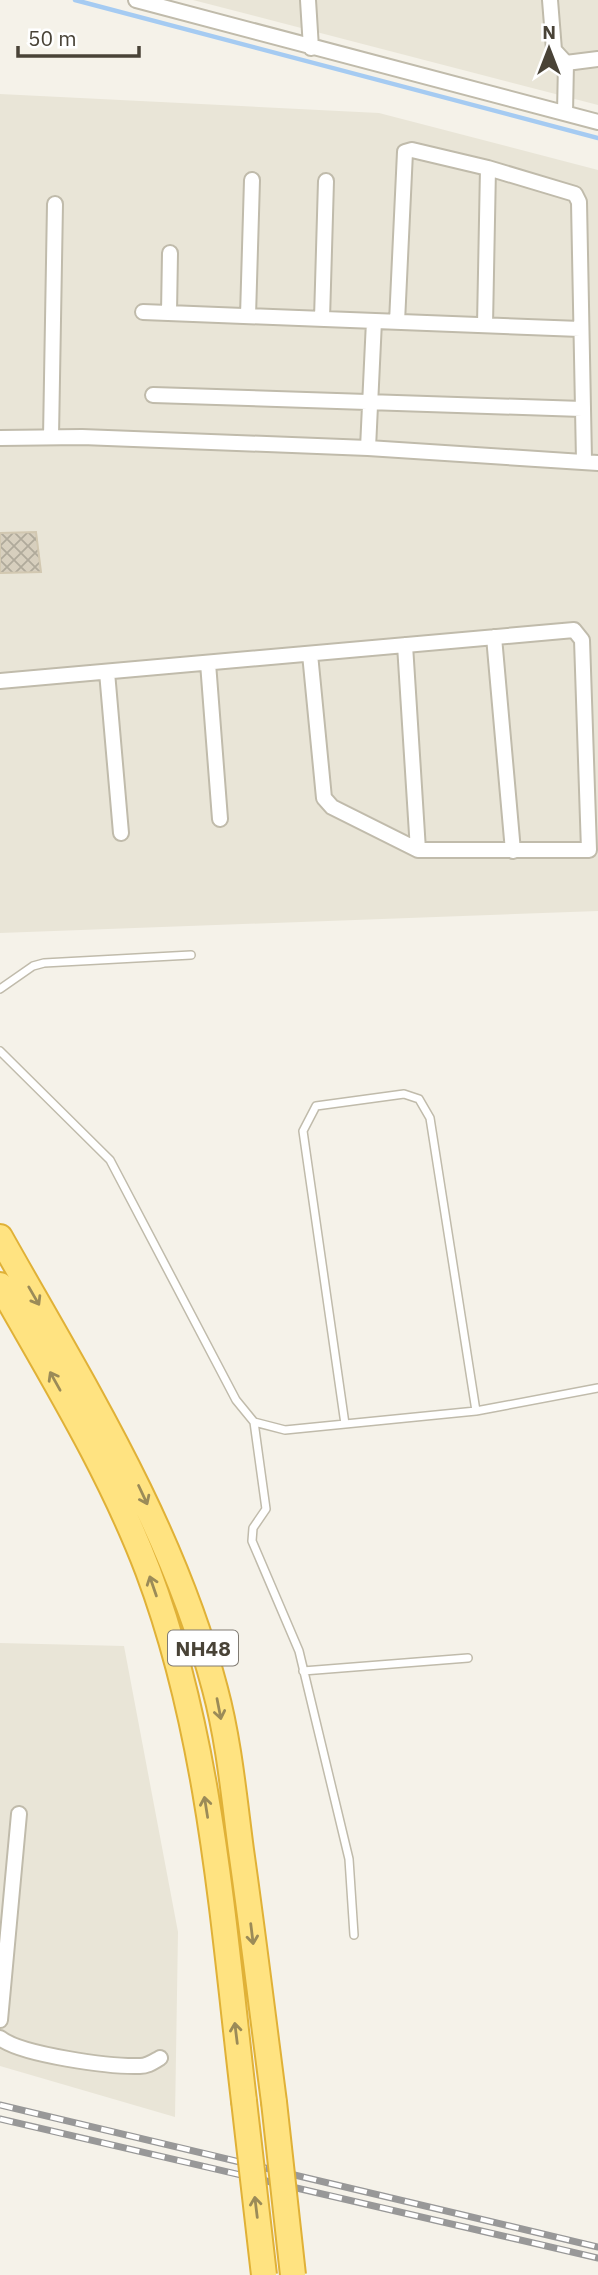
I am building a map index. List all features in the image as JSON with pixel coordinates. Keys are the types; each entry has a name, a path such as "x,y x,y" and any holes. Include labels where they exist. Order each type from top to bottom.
{"highway":[{"name":"NH48","path":"0,1237 126,1459 164,1540 195,1623 215,1690 229,1764 274,2102 293,2275"},
{"name":"NH48","path":"0,1284 65,1399 112,1493 147,1570 161,1612 199,1760 264,2275"}],"street":[{"path":"135,0 598,122"},
{"path":"308,0 311,48"},
{"path":"550,0 554,50 566,63 565,113"},
{"path":"566,63 598,58"},
{"path":"0,438 51,437 368,448 591,461 582,409 578,198 569,191 488,168 412,150 405,152 397,321"},
{"path":"485,325 488,168"},
{"path":"248,316 252,180"},
{"path":"322,319 326,181"},
{"path":"51,437 55,204"},
{"path":"169,313 170,253"},
{"path":"143,312 580,329"},
{"path":"368,448 374,321"},
{"path":"153,395 582,409"},
{"path":"0,681 575,630 582,640 590,848 586,851 418,850 327,804 310,654"},
{"path":"494,637 513,851"},
{"path":"405,645 418,850"},
{"path":"208,663 220,819"},
{"path":"107,672 121,833"},
{"path":"0,2020 5,1922 19,1814"},
{"path":"0,2038 11,2047 33,2054 139,2066 160,2058"}],"lane":[{"path":"0,989 33,966 44,963 191,955"},
{"path":"0,1051 110,1160 236,1400 254,1422 266,1509 253,1528 252,1541 294,1638 303,1671 349,1860 354,1935"},
{"path":"345,1424 303,1131 316,1105 404,1094 419,1099 430,1118 475,1411"},
{"path":"254,1422 285,1430 475,1411 598,1388"},
{"path":"303,1671 468,1658"}],"shaded area":[{"path":"193,0 598,0 598,105"},
{"path":"0,94 379,113 598,170 598,911 0,933"},
{"path":"0,1643 124,1646 178,1932 175,2117 0,2066"}],"building":[{"path":"36,532 41,572 0,573 0,533"}],"waterway":[{"path":"75,0 598,138"}],"railway":[{"path":"0,2105 598,2247"},
{"path":"0,2119 598,2258"}]}
